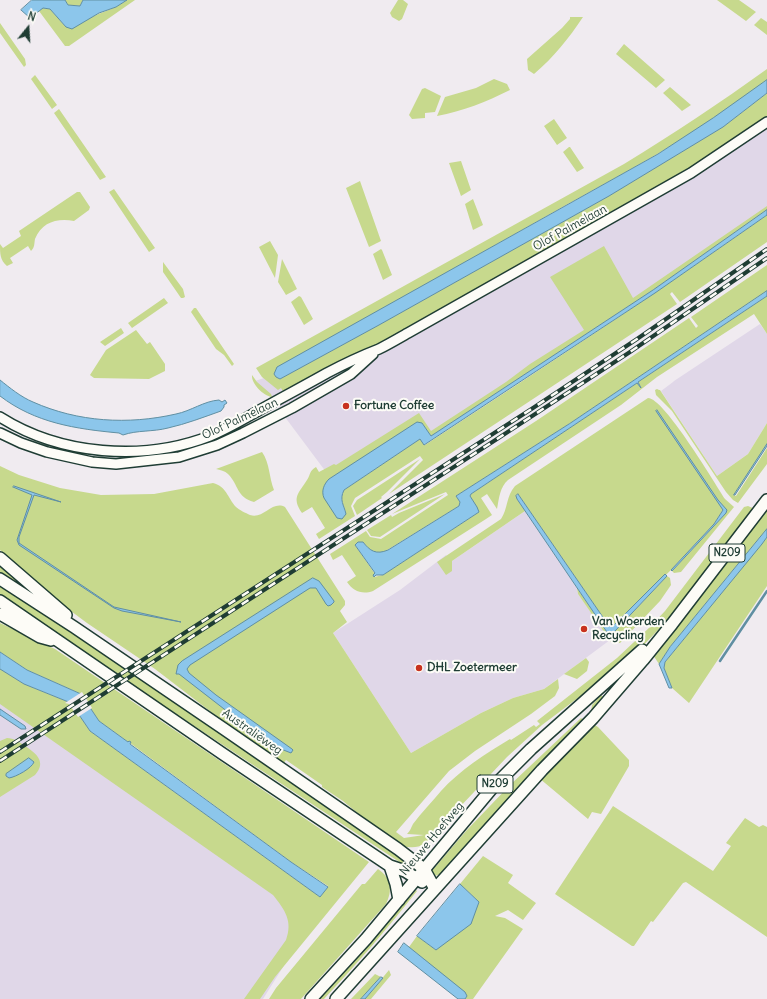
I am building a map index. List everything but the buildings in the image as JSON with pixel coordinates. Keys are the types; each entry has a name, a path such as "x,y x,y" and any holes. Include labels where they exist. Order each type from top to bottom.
{"main road":[{"name":"Nieuwe Hoefweg","path":"336,999 542,770 593,718 643,660 767,500"},
{"path":"0,558 64,613 74,627"},
{"name":"Australiëweg","path":"0,580 74,627 224,729 424,869 435,889"},
{"path":"0,601 223,754 390,866 405,871 416,879 435,889"},
{"name":"Nieuwe Hoefweg","path":"310,999 366,939 493,787 531,749 638,656 686,605"},
{"path":"0,614 40,637 61,642"},
{"path":"390,866 399,900"}],"street":[{"name":"Olof Palmelaan","path":"0,417 11,424 42,438 93,450 139,451 176,446 209,436 335,369 380,348 691,173 767,122"},
{"name":"Olof Palmelaan","path":"0,433 20,443 47,452 92,462 116,464 179,456 223,442 244,433 292,408 351,374 380,348"}],"shaded area":[{"path":"767,99 767,211 643,299 427,441 335,484 267,393 255,381 279,373"},
{"path":"760,324 767,334 767,423 748,454 717,476 661,391"},
{"path":"525,511 577,588 578,594 610,640 544,689 513,698 481,713 411,753 333,633 400,590 446,555 452,561"},
{"path":"0,662 320,908 263,999 0,999"}],"green space":[{"path":"65,0 83,0 80,6 68,5"},
{"path":"127,0 135,0 69,46 65,46 39,11 43,8 50,9 66,27 116,7"},
{"path":"398,0 403,0 408,4 402,19 399,21 392,17 390,13"},
{"path":"717,0 739,0 756,12 746,21"},
{"path":"570,17 583,17 561,47 541,68 534,74 528,70 527,59 562,28"},
{"path":"761,18 767,22 767,35 754,25"},
{"path":"0,23 25,59 26,65 24,67 0,33"},
{"path":"624,44 665,80 656,88 616,54"},
{"path":"767,69 767,80 690,135 447,273 274,374 280,379 609,196 723,127 767,93 767,116 715,152 667,182 367,351 342,360 284,393 281,388 278,390 262,377 256,368 624,164 696,118"},
{"path":"35,75 57,105 52,109 31,79"},
{"path":"494,79 507,84 510,90 474,106 437,116 445,97 476,88"},
{"path":"670,87 691,105 682,111 663,93"},
{"path":"425,88 441,96 435,112 425,113 425,118 412,119 409,115 422,89"},
{"path":"59,109 106,177 100,180 54,113"},
{"path":"554,119 567,138 557,145 544,126"},
{"path":"569,147 584,168 577,172 563,152"},
{"path":"461,161 471,190 461,196 449,163"},
{"path":"360,181 381,241 369,247 346,188"},
{"path":"114,189 155,248 149,252 109,192"},
{"path":"77,192 80,192 90,207 89,210 74,221 62,220 51,222 46,225 38,233 35,239 34,247 31,251 28,246 10,258 13,263 7,266 1,256 0,244 3,248 21,236 19,231"},
{"path":"473,199 483,225 473,230 465,204"},
{"path":"767,206 767,210 653,290 431,436 422,423 329,479 346,514 342,502 344,490 420,439 425,445 597,332 767,215 767,242 680,302 672,292 670,294 677,304 389,494 423,460 420,456 355,498 351,506 355,516 319,539 316,534 325,528 312,507 302,513 297,503 297,495 314,468 316,467 319,472 334,464 336,465 419,413 431,431 506,382 530,364 584,330 550,277 604,246 633,298"},
{"path":"270,241 278,255 275,278 259,247"},
{"path":"381,249 392,275 383,280 373,254"},
{"path":"282,259 297,289 286,295 278,282"},
{"path":"163,262 183,289 185,297 181,298 163,272"},
{"path":"767,265 767,291 569,424 456,496 460,502 459,506 384,552 372,551 363,542 355,545 375,574 374,577 383,575 479,512 470,496 471,494 637,383 641,388 638,382 767,296 767,334 754,314 657,377 621,405 508,480 502,489 497,509 487,494 481,498 492,515 486,519 373,591 365,593 355,590 347,582 356,576 342,555 333,560 330,554 366,531 370,537 381,539 448,495 446,492 392,514 536,421 689,318 696,328 698,326 691,317"},
{"path":"299,296 313,319 304,325 291,302"},
{"path":"164,298 168,303 132,328 128,323"},
{"path":"194,308 196,308 234,364 232,366 224,355 216,349 191,312"},
{"path":"121,328 124,333 105,346 100,342"},
{"path":"136,330 147,344 150,342 165,364 165,371 149,379 94,378 90,375 106,350"},
{"path":"252,375 257,382 271,394 272,397 258,389 253,382"},
{"path":"655,390 660,390 717,476 748,454 767,423 767,444 734,495 736,496 767,448 767,464 738,503 726,492 672,411 656,395"},
{"path":"648,398 665,411 688,442 725,499 734,507 681,572 674,573 672,571 726,513 723,510 714,524 671,570 612,627 609,626 518,494 517,499 525,511 452,561 452,571 446,575 437,562 501,519 510,494 515,486"},
{"path":"262,452 267,461 274,490 254,502 248,500 241,494 228,474 224,471 216,469"},
{"path":"420,459 381,497 382,498 357,515 353,506 357,500"},
{"path":"0,466 19,475 60,488 101,495 154,494 213,483 224,490 236,507 250,515 259,515 276,506 285,507 345,601 345,605 340,611 347,622 333,633 411,753 481,713 513,698 544,689 558,679 559,688 555,696 531,714 475,751 449,771 396,832 404,838 424,835 407,834 419,816 456,776 510,739 511,740 534,725 536,727 540,724 537,721 617,658 665,611 744,507 748,506 755,509 662,626 631,658 542,725 507,757 425,844 411,847 402,846 322,787 322,785 286,760 283,764 232,728 155,669 87,623 52,597 0,550"},
{"path":"445,494 380,537 371,536 367,530 391,515 392,517"},
{"path":"767,510 767,529 670,647 659,664 653,655 658,646"},
{"path":"767,537 767,586 689,703 672,688 664,668 665,662"},
{"path":"0,565 42,601 0,573"},
{"path":"667,576 670,578 671,585 660,601 620,643 611,642 578,594 577,588 613,641 615,641 615,631"},
{"path":"0,586 111,658 413,865 415,868 413,871 137,688 0,595"},
{"path":"0,623 55,649 369,862 275,977 260,999 244,999 286,940 289,927 287,916 273,895 0,704 0,669 24,684 71,703 90,731 320,897 328,886 291,862 129,741 128,742 99,721 81,694 27,670 0,652"},
{"path":"586,658 589,662 587,671 577,679 564,674"},
{"path":"601,695 605,699 592,713 592,705"},
{"path":"581,718 585,721 552,751 443,873 432,877 431,872 466,831 510,785"},
{"path":"593,724 598,727 629,760 629,766 601,814 592,812 588,819 539,778"},
{"path":"7,738 16,740 33,752 39,758 40,766 35,775 0,797 0,741"},
{"path":"613,806 713,871 731,846 726,843 745,818 759,827 763,825 767,827 767,937 686,882 683,883 653,922 651,921 634,946 555,894"},
{"path":"483,856 513,875 508,883 536,903 523,920 508,910 495,916 505,918 523,929 473,999 465,999 467,996 409,947 417,936 436,950 479,902 460,884"},
{"path":"378,869 386,876 390,885 390,894 386,904 301,999 269,999 276,988 362,884 365,884"},
{"path":"416,890 417,891 406,905 360,959 324,999 319,999 368,945"},
{"path":"389,970 391,975 371,999 365,999"},
{"path":"375,974 381,977 361,999 351,999"}],"water":[{"path":"32,0 65,0 68,5 80,6 83,0 127,0 116,7 99,13 72,29 66,27 50,9 43,8 30,18 21,10"},
{"path":"767,80 767,93 723,127 609,196 280,379 274,374 277,367 658,154"},
{"path":"767,210 767,215 655,293 424,445 420,439 344,490 342,502 346,514 342,519 337,518 323,495 324,488 329,479 417,422 422,423 431,436 653,290"},
{"path":"767,291 767,296 638,382 641,388 637,383 471,494 470,496 479,512 383,575 376,575 374,577 373,575 375,573 355,545 358,542 363,542 368,548 377,552 388,550 459,506 460,502 456,496 569,424"},
{"path":"0,380 24,398 50,409 68,414 103,420 140,420 182,413 213,401 219,400 222,402 225,400 227,403 221,411 175,426 123,435 119,433 72,427 42,419 27,413 0,396"},
{"path":"657,410 718,500 727,510 726,513 672,571 671,570 714,524 723,510 656,411"},
{"path":"767,444 767,446 734,495"},
{"path":"14,486 61,502 34,495 19,537 19,543 114,607 181,622 122,611 114,608 19,545 17,540 32,495 13,487"},
{"path":"518,494 609,626 612,627 665,574 667,576 615,631 616,641 613,641 517,499 516,496"},
{"path":"767,529 767,537 762,544 665,662 664,668 672,688 669,688 659,664 670,647"},
{"path":"313,578 319,581 334,601 331,605 328,606 326,604 316,588 310,588 190,665 187,669 189,673 216,695 292,749 293,750 291,753 281,749 246,726 179,674 176,674 178,665 182,661"},
{"path":"0,652 27,670 81,694 99,721 128,742 131,742 130,744 291,862 328,887 320,897 90,731 71,703 24,684 0,669"},
{"path":"0,709 25,726 26,729 21,729 0,715"},
{"path":"29,758 34,762 27,769 9,778 6,776 6,774"},
{"path":"460,884 479,902 471,924 436,950 417,936"},
{"path":"404,943 465,992 467,996 465,999 458,999 398,952"},
{"path":"381,977 383,978 365,999 361,999"}],"pier":[{"path":"82,692 92,708 78,717 69,704 65,703"}],"waterway":[{"path":"720,661 767,591"}],"railway":[{"path":"0,752 533,408 637,339 767,249"},
{"path":"0,761 630,352 767,258"}],"place":[{"name":"Fortune Coffee","path":"346,406"},
{"name":"Van Woerden Recycling","path":"584,629"},
{"name":"DHL Zoetermeer","path":"419,668"}]}
